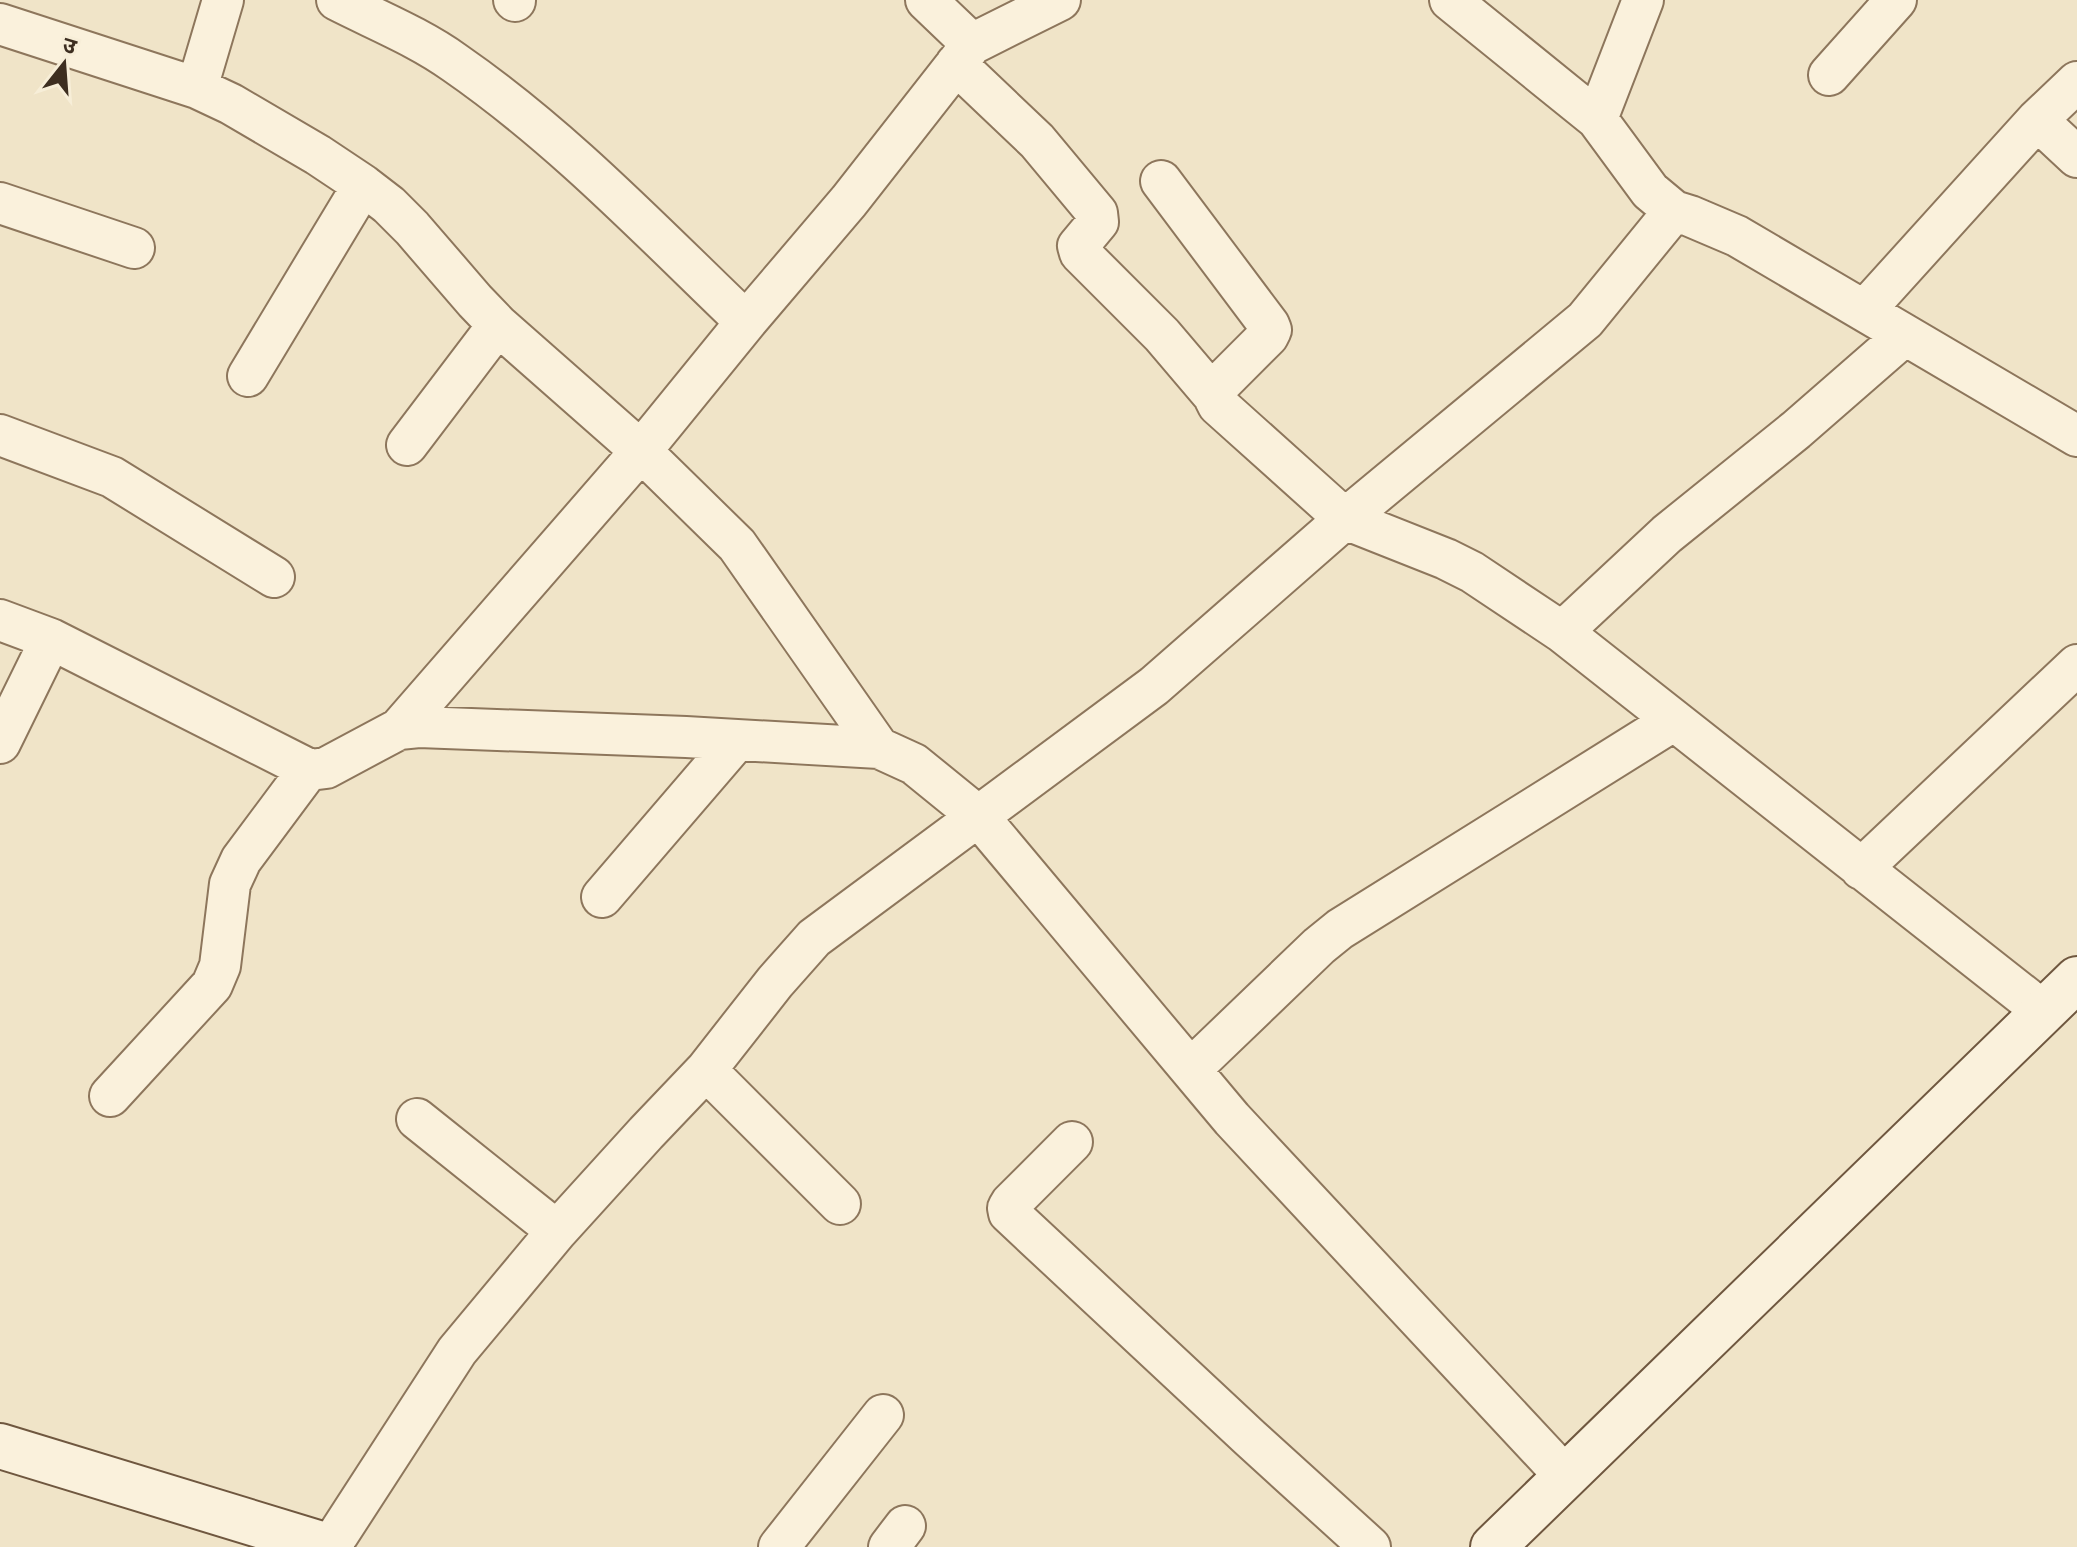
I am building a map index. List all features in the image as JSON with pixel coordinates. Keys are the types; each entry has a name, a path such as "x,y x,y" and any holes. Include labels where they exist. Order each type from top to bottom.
{"street":[{"path":"197,88 223,0"},
{"path":"337,0 456,63 551,136 746,322"},
{"path":"926,0 964,54 1097,213 1098,222 1078,246 1080,253 1162,335 1218,405 1345,519 1472,572 1562,632 2043,1011"},
{"path":"0,620 51,639 308,770 326,768 399,729 641,451 849,201 964,54 1060,0"},
{"path":"1450,0 1597,119 1650,191 1674,211 1737,236 2077,436"},
{"path":"1597,119 1643,0"},
{"path":"1829,75 1896,0"},
{"path":"0,24 197,88 231,104 318,155 389,205 498,325 641,451 737,545 879,748"},
{"path":"1865,310 2037,120 2077,82"},
{"path":"2037,120 2077,157"},
{"path":"1161,181 1271,330 1216,388 1213,395"},
{"path":"248,376 363,185"},
{"path":"0,203 134,248"},
{"path":"0,1446 331,1547 457,1351 557,1231 706,1070 814,938 1154,686 1345,519 1585,320 1674,211"},
{"path":"407,445 498,325"},
{"path":"1562,632 1667,534 1796,430 1905,335"},
{"path":"0,435 112,477 274,577"},
{"path":"0,743 51,639"},
{"path":"1861,869 2077,665"},
{"path":"1191,1069 1340,929 1673,721"},
{"path":"399,729 419,727 686,737 879,748 914,764 978,816 1232,1119 1565,1476"},
{"path":"602,897 736,741"},
{"path":"110,1096 212,985 220,966 234,872 308,770"},
{"path":"1493,1547 2077,979"},
{"path":"706,1070 840,1204"},
{"path":"417,1119 557,1231"},
{"path":"1072,1142 1011,1203 1009,1213 1370,1547"},
{"path":"779,1547 883,1415"}]}
